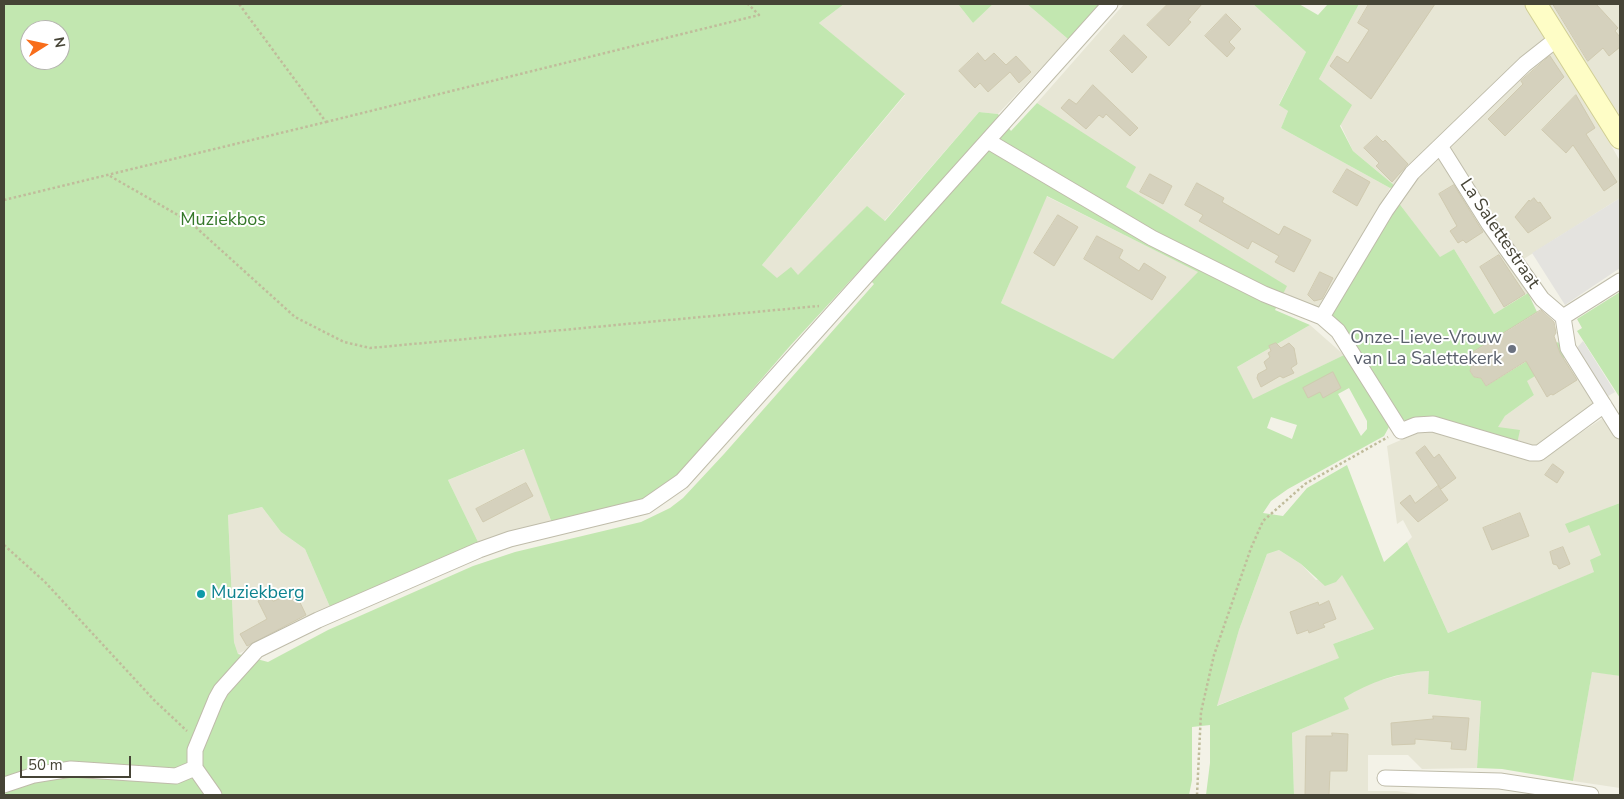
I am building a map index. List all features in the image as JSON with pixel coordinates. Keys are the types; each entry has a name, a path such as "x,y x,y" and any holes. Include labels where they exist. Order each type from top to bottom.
{"main road":[{"path":"1536,4 1620,138"}],"street":[{"path":"214,795 195,768 195,750 208,715 221,690 258,650 277,639 502,542 629,511 646,506 662,497 703,459 1110,4"},
{"path":"1322,317 1400,188 1424,161 1526,64 1558,38"},
{"path":"988,141 1152,238 1264,294 1322,317 1338,331 1401,431 1416,425 1433,424 1530,453 1539,453 1604,405"},
{"name":"La Salettestraat","path":"1440,146 1489,224 1542,299 1564,317"},
{"path":"1620,282 1564,317 1568,348 1620,431"},
{"path":"4,785 34,775 71,769 176,776 195,768"},
{"path":"1385,778 1500,781 1534,784 1591,795"}],"path":[{"path":"240,4 326,122"},
{"path":"4,200 110,176 759,15 748,4"},
{"path":"110,176 190,222 295,317 344,342 370,348 841,304"},
{"path":"1197,795 1201,712 1214,655 1251,548 1264,522 1305,484 1401,431"},
{"path":"4,545 46,582 172,719 198,741"}],"shaded area":[{"path":"844,4 958,4 973,23 993,4 1027,4 1068,39 998,114 979,112 884,221 867,207 798,276 777,279 762,265 905,95 819,23"},
{"path":"1124,4 1253,4 1306,52 1279,104 1288,111 1281,128 1390,188 1319,307 1313,308 1282,296 1286,286 1125,187 1135,168 1037,103"},
{"path":"1359,4 1528,4 1552,39 1395,186 1353,151 1319,79"},
{"path":"1543,4 1620,4 1620,128"},
{"path":"1555,48 1620,161 1620,198 1519,262 1444,147 1530,66"},
{"path":"1439,153 1528,293 1494,314 1454,249 1440,258 1398,202 1406,189"},
{"path":"1046,196 1199,272 1113,359 1001,303"},
{"path":"1620,198 1620,268 1565,305 1532,253"},
{"path":"1310,325 1344,355 1253,400 1237,367"},
{"path":"1583,341 1615,392 1603,399 1575,350"},
{"path":"1567,356 1597,406 1539,446 1517,444 1497,427 1505,416 1534,395 1526,381"},
{"path":"1606,416 1620,439 1620,503 1566,525 1589,525 1601,555 1595,572 1448,633 1407,542 1412,537 1403,520 1397,524 1387,446 1417,433 1433,431 1550,453"},
{"path":"525,449 552,523 479,544 448,480"},
{"path":"262,507 281,532 305,549 330,607 238,654 234,642 228,515"},
{"path":"1279,550 1301,564 1316,580 1342,574 1374,629 1333,644 1340,658 1216,706 1239,630 1267,554"},
{"path":"1430,671 1428,694 1481,701 1477,768 1422,769 1408,755 1368,755 1368,791 1397,791 1425,795 1294,795 1292,733 1348,709 1344,698 1366,684 1412,672"},
{"path":"1592,671 1620,676 1620,788 1573,781"}],"green space":[{"name":"Muziekbos","path":"4,4 844,4 819,23 905,94 762,265 777,278 791,267 798,275 867,206 885,221 979,112 998,114 1011,131 1037,103 1136,167 1126,187 1287,286 1275,310 1310,325 1237,367 1253,399 1344,355 1386,420 1389,427 1384,436 1288,489 1271,501 1263,513 1283,516 1307,488 1347,465 1384,562 1407,542 1448,633 1594,572 1590,560 1601,555 1589,525 1569,533 1565,524 1620,503 1620,676 1592,672 1573,781 1502,769 1477,768 1481,701 1428,694 1429,671 1406,673 1364,687 1344,698 1349,709 1292,733 1294,795 1206,795 1210,763 1210,725 1192,727 1192,780 1189,795 4,795","holes":["1047,196 1198,272 1113,359 1001,303","860,270 874,284 724,454 683,498 670,508 641,522 515,552 473,566 328,630 268,662 238,654 234,642 228,515 262,507 281,532 305,549 330,607 479,544 448,480 524,449 552,523 641,502 680,473 790,346","1349,388 1367,421 1367,429 1361,436 1338,394","1271,417 1297,425 1292,439 1267,428","1279,550 1301,564 1325,586 1336,582 1342,575 1374,629 1333,644 1339,658 1217,706 1239,630 1267,554"]},
{"path":"958,4 993,4 973,23"},
{"path":"1027,4 1101,4 1068,39"},
{"path":"1253,4 1299,4 1318,15 1328,4 1359,4 1319,79 1352,105 1340,126 1353,151 1395,186 1390,188 1281,128 1288,111 1279,105 1306,52"},
{"path":"1398,202 1440,257 1454,249 1494,314 1528,293 1537,312 1539,311 1467,356 1472,364 1470,371 1474,377 1481,378 1486,386 1558,342 1567,356 1527,381 1534,395 1505,416 1498,427 1520,430 1517,444 1410,423 1398,417 1332,315"},
{"path":"1620,292 1620,398 1577,331 1582,328 1577,319"}],"building":[{"path":"1168,4 1202,4 1188,20 1191,22 1169,46 1147,25"},
{"path":"1369,4 1435,4 1371,99 1330,66 1337,56 1348,63 1369,30 1358,23"},
{"path":"1553,4 1596,4 1618,28 1615,31 1620,37 1620,47 1609,56 1603,48 1588,61"},
{"path":"1226,14 1241,29 1229,42 1235,48 1227,57 1205,36"},
{"path":"1124,35 1147,57 1132,73 1110,51"},
{"path":"978,53 985,61 994,53 1006,65 1016,56 1031,72 1019,83 1010,72 988,92 980,83 975,88 959,71"},
{"path":"1550,56 1564,77 1505,136 1488,119 1523,84 1521,81"},
{"path":"1093,85 1138,128 1130,136 1106,114 1103,118 1099,115 1086,129 1061,108 1069,99 1076,104"},
{"path":"1576,95 1595,128 1586,134 1617,182 1604,191 1573,145 1566,153 1542,130"},
{"path":"1377,136 1383,142 1385,140 1408,164 1392,182 1376,166 1379,163 1364,148"},
{"path":"1347,169 1370,182 1357,206 1333,192"},
{"path":"1150,174 1172,186 1163,204 1140,192"},
{"path":"1197,183 1224,198 1222,202 1279,235 1284,226 1311,240 1294,272 1275,262 1279,256 1252,241 1248,249 1199,221 1203,215 1185,205"},
{"path":"1454,185 1483,232 1466,243 1463,240 1458,243 1450,231 1457,226 1439,194"},
{"path":"1534,198 1538,203 1540,202 1551,218 1528,233 1515,217 1529,200"},
{"path":"1058,215 1078,227 1054,266 1034,253"},
{"path":"1097,236 1123,250 1119,258 1139,271 1144,263 1166,277 1152,300 1084,259"},
{"path":"1499,255 1525,294 1504,307 1480,267"},
{"path":"1320,272 1333,278 1322,299 1314,301 1308,295"},
{"name":"Onze-Lieve-Vrouw van La Salettekerk","path":"1541,310 1554,322 1556,333 1554,336 1560,353 1577,380 1547,397 1526,361 1486,386 1481,378 1474,377 1470,371 1472,364 1467,356"},
{"path":"1276,343 1281,348 1289,343 1294,348 1297,364 1291,368 1294,373 1283,378 1280,376 1261,387 1257,378 1258,374 1267,369 1264,362 1270,357 1268,353 1271,351 1269,346"},
{"path":"1333,372 1341,388 1323,398 1320,392 1308,398 1303,388"},
{"path":"1425,446 1434,458 1439,454 1456,478 1441,489 1416,453"},
{"path":"1553,464 1564,472 1557,483 1545,475"},
{"path":"526,483 533,496 483,522 476,509"},
{"path":"1438,486 1448,500 1418,522 1400,503 1410,495 1415,503"},
{"path":"1520,513 1529,536 1492,550 1483,528"},
{"path":"1563,547 1570,564 1559,569 1557,565 1553,564 1550,552"},
{"path":"295,592 306,615 247,646 240,634 267,619 258,601 269,594 273,601"},
{"path":"1329,601 1336,619 1323,624 1325,627 1309,633 1308,630 1297,634 1290,612 1318,602 1319,605"},
{"path":"1433,716 1469,718 1466,750 1451,749 1452,742 1415,739 1415,744 1392,745 1391,723 1433,719"},
{"path":"1332,733 1348,734 1347,771 1330,771 1329,795 1305,795 1306,736 1332,736"}],"place":[{"name":"Onze-Lieve-Vrouw van La Salettekerk","path":"1512,349"},
{"name":"Muziekberg","path":"201,594"}]}
